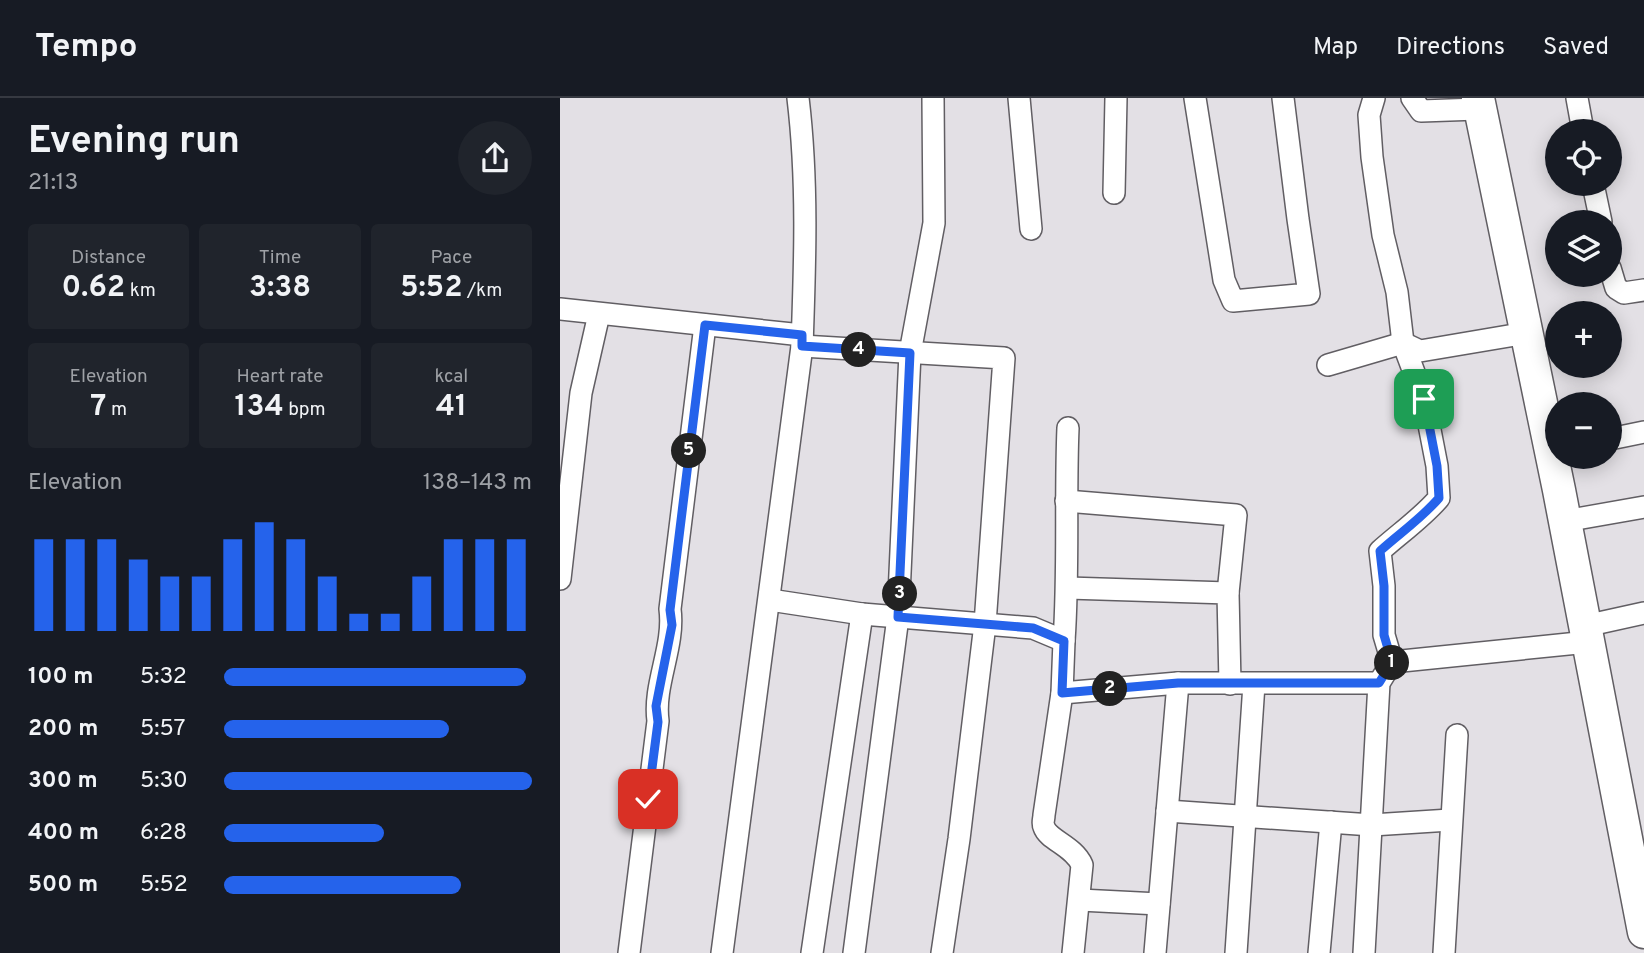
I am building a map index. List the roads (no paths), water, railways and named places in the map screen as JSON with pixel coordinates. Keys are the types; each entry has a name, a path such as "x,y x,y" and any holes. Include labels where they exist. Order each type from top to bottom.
{"street":[{"path":"722,953 802,341 806,259 802,130 798,98"},
{"path":"854,953 898,617 910,353 934,223 933,98"},
{"path":"1019,98 1031,229"},
{"path":"1114,193 1116,98"},
{"path":"1195,98 1224,280 1233,301 1309,294 1283,98"},
{"path":"1364,953 1379,683 1392,662 1384,635 1384,586 1380,551 1424,515 1439,498 1437,466 1424,399 1404,343 1397,292 1383,234 1369,115 1374,98"},
{"path":"1412,98 1421,111 1478,104 1545,411"},
{"path":"1577,98 1581,119"},
{"path":"1616,287 1624,293 1644,290"},
{"path":"560,309 705,325 802,341 910,353 1004,358 985,624 961,825 942,953"},
{"path":"560,579 581,393 599,314"},
{"path":"629,953 658,722 656,706 672,625 670,610 705,325"},
{"path":"1328,365 1404,343 1420,351 1526,332"},
{"path":"1068,428 1068,588 1062,693 1044,827 1050,835 1078,855 1082,865 1073,953"},
{"path":"1622,437 1644,432"},
{"path":"1557,469 1644,932"},
{"path":"1066,501 1236,515 1228,593 1230,684"},
{"path":"1565,520 1644,507"},
{"path":"1068,588 1228,593"},
{"path":"769,600 862,614 1033,628 1064,641"},
{"path":"1392,662 1587,634 1644,613"},
{"path":"812,953 862,614"},
{"path":"1062,693 1178,683 1379,683"},
{"path":"1155,953 1178,683"},
{"path":"1236,953 1254,684"},
{"path":"1444,953 1457,735"},
{"path":"1167,811 1372,825 1450,820"},
{"path":"1319,953 1331,822"},
{"path":"1080,900 1159,904"}]}
